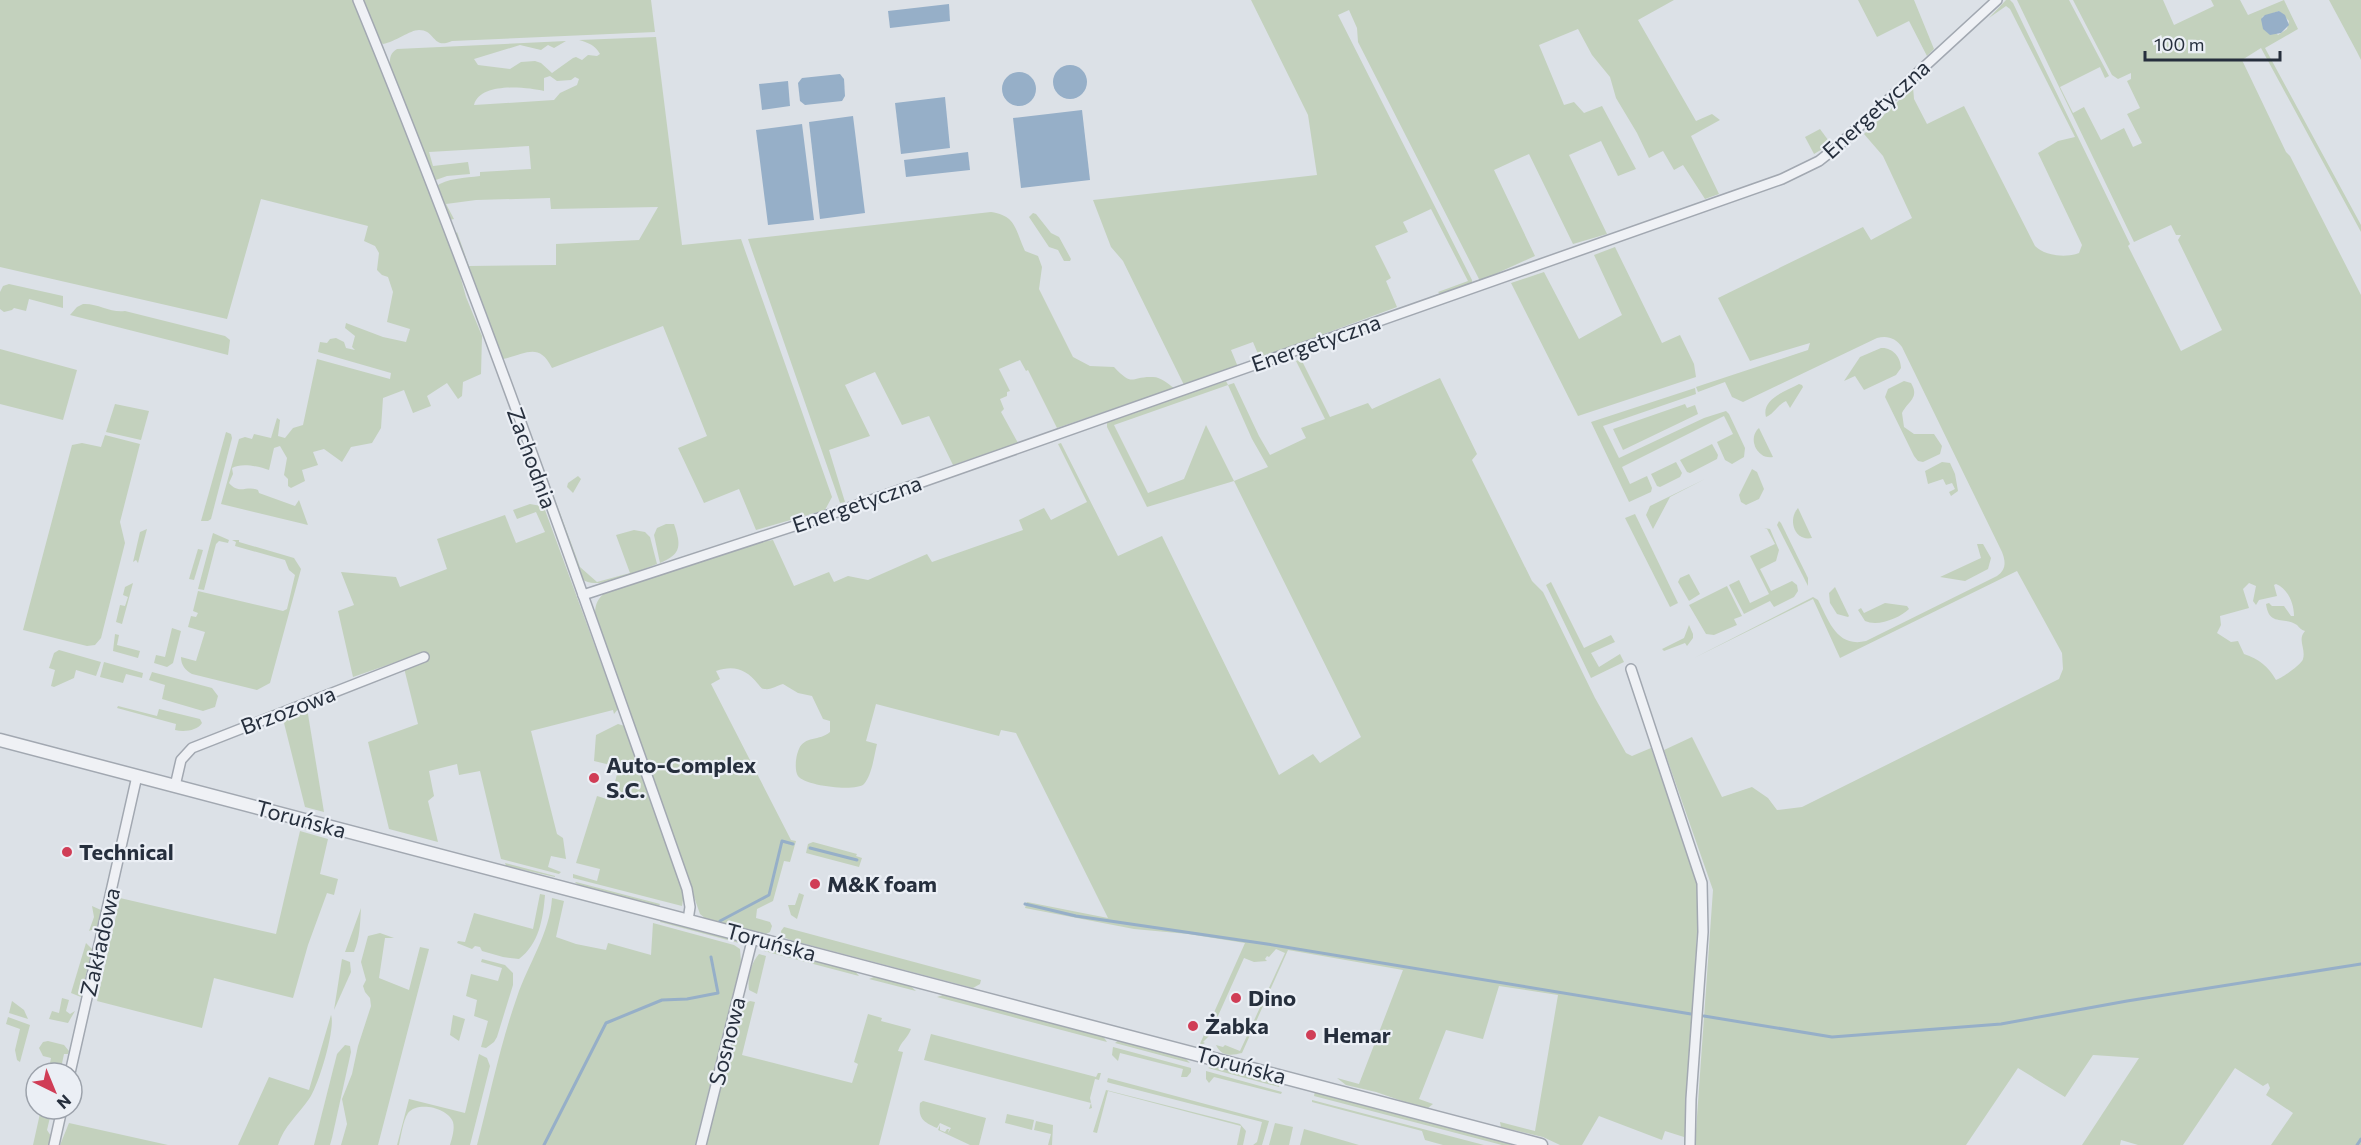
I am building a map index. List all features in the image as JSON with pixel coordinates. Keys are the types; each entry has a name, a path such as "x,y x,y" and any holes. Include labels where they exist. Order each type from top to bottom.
{"street":[{"name":"Zachodnia","path":"358,0 449,234 583,595 687,889 690,907 688,920"},
{"name":"Energetyczna","path":"583,595 840,511 1782,178 1819,161 1838,146 1997,0"},
{"name":"Brzozowa","path":"175,786 181,760 192,747 424,657"},
{"path":"1631,669 1702,883 1703,932 1690,1145"},
{"name":"Toruńska","path":"0,740 1541,1145"},
{"name":"Zakładowa","path":"73,1061 137,776"},
{"name":"Sosnowa","path":"701,1145 753,938"},
{"path":"54,1145 59,1121"}],"green space":[{"path":"0,0 359,0 482,336 481,374 463,382 462,396 458,399 447,383 427,396 431,406 413,413 404,390 383,398 381,428 372,443 351,447 342,462 324,449 313,452 318,465 302,470 305,481 291,488 284,475 287,458 280,446 274,448 269,470 246,465 232,468 233,474 229,483 233,487 258,490 259,493 295,506 299,500 308,525 221,504 239,439 245,437 252,439 254,434 271,438 277,418 280,420 278,436 285,438 293,428 303,425 317,359 390,379 391,373 318,352 320,342 327,343 330,339 336,338 344,342 346,348 355,350 352,347 355,336 345,328 346,323 383,337 406,342 410,329 387,322 393,292 388,277 377,270 379,253 375,246 364,241 368,226 261,199 227,319 0,267"},
{"path":"360,0 651,0 655,32 441,43 429,33 419,30 383,44 375,38"},
{"path":"1251,0 1674,0 1638,20 1696,121 1712,114 1720,120 1691,136 1719,194 1705,199 1683,165 1674,170 1663,151 1649,158 1616,98 1610,77 1592,55 1578,29 1539,45 1564,105 1574,102 1584,113 1602,106 1636,169 1618,176 1601,141 1569,155 1607,234 1573,244 1529,154 1494,170 1535,256 1480,281 1358,42 1357,28 1349,10 1338,15 1472,280 1472,285 1441,295 1438,292 1468,281 1431,209 1403,222 1408,232 1375,246 1391,278 1386,281 1397,307 1264,356 1258,354 1253,342 1231,350 1238,367 1184,385 1123,261 1111,247 1093,200 1317,175 1308,115"},
{"path":"1858,0 1914,0 1934,49 1927,56 1909,21 1877,37"},
{"path":"2006,0 2013,3 2130,244 2128,246 2181,351 2222,330 2178,240 2181,235 2176,235 2171,225 2134,242 2017,0 2069,0 2109,76 2105,78 2100,67 2060,87 2073,113 2084,107 2101,140 2124,128 2133,147 2142,143 2127,114 2140,108 2127,81 2131,79 2131,73 2118,79 2112,75 2073,0 2163,0 2174,25 2214,6 2211,0 2240,0 2248,15 2284,0 2298,29 2265,48 2361,225 2361,232 2261,48 2242,60 2286,152 2361,295 2361,1145 2271,1145 2293,1113 2266,1095 2270,1088 2268,1083 2263,1086 2235,1068 2183,1145 2138,1145 2121,1140 2120,1145 2082,1145 2139,1058 2093,1055 2065,1097 2018,1068 1966,1145 1695,1145 1713,890 1664,750 1692,737 1722,797 1752,787 1768,798 1777,810 1802,807 2059,679 2063,669 2062,653 2017,571 1840,658 1813,599 1694,658 1813,597 1818,600 1830,624 1841,637 1856,642 1866,641 1997,576 2004,568 2002,552 1902,347 1894,339 1877,338 1743,402 1732,397 1725,382 1698,392 1696,387 1808,350 1810,343 1750,361 1718,298 1863,227 1871,240 1912,218 1883,156 1864,134 1913,87 1914,99 1927,124 1964,106 2035,246 2044,252 2056,255 2079,253 2082,245 2038,153 2058,141 2075,137 2010,9 2006,6 1989,18","holes":["2279,11 2289,21 2287,29 2278,35 2262,17","2249,583 2256,586 2253,601 2256,605 2259,600 2277,596 2274,585 2284,589 2293,606 2294,616 2291,616 2284,606 2272,606 2269,603 2266,604 2270,616 2292,622 2305,631 2302,638 2304,655 2302,661 2276,680 2263,664 2244,654 2238,641 2231,642 2217,633 2221,625 2220,616 2249,608 2243,589"]},
{"path":"2329,0 2361,0 2361,60 2357,52"},
{"path":"656,37 682,245 741,239 832,497 825,510 756,530 739,489 704,503 678,448 707,436 663,326 552,368 547,360 537,352 503,359 580,567 597,582 630,573 616,535 634,530 645,532 650,537 657,564 618,579 597,583 582,579 453,238 457,232 469,266 556,265 556,244 639,240 658,207 551,209 550,198 476,200 446,204 454,219 448,220 435,187 451,180 480,176 480,172 531,169 529,146 429,152 433,166 468,162 470,174 447,176 433,181 390,68 391,55 397,49 566,41 554,48 548,45 541,50 520,45 474,59 478,65 510,69 521,62 535,61 541,63 552,73 573,58 582,60 588,55 600,54 596,48 579,40","holes":["550,76 557,81 571,80 575,77 579,79 577,85 560,93 554,100 474,105 478,98 494,89 526,88 544,91 544,78"]},
{"path":"1820,129 1831,144 1814,154 1805,137"},
{"path":"991,212 1000,214 1011,221 1025,251 1038,256 1042,267 1039,289 1073,357 1090,366 1114,367 1129,379 1159,378 1174,388 1057,428 1028,370 1026,371 1020,360 999,369 1010,391 1007,392 1007,396 1000,399 1004,409 1001,412 1018,443 953,465 929,416 902,425 875,372 845,385 870,436 829,450 845,502 840,503 748,239"},
{"path":"1033,213 1051,233 1059,237 1070,261 1064,261 1058,250 1049,247 1029,217"},
{"path":"1615,247 1662,343 1680,335 1694,364 1696,377 1578,416 1511,283 1544,272 1579,339 1622,315 1594,255"},
{"path":"9,284 63,296 63,308 29,299 26,311 14,308 4,312 0,309 0,292 3,286"},
{"path":"83,304 114,311 125,311 225,336 230,340 228,355 70,315"},
{"path":"1881,348 1889,349 1898,357 1901,368 1896,375 1864,390 1855,376 1844,381 1860,357"},
{"path":"0,349 77,370 63,420 0,404"},
{"path":"1301,359 1330,417 1368,403 1372,409 1440,378 1477,454 1472,460 1532,581 1543,592 1595,698 1626,753 1632,756 1651,748 1696,875 1699,893 1686,1145 1684,1145 1684,1137 1665,1131 1662,1140 1599,1116 1582,1145 1560,1145 1543,1137 1501,1127 1500,1122 1535,1131 1558,995 1499,986 1483,1039 1446,1030 1419,1099 1433,1104 1428,1108 1346,1085 1337,1078 1359,1084 1403,970 1288,950 1242,1053 1228,1055 1221,1052 1216,1045 1223,1047 1225,1045 1240,1051 1285,953 1276,949 1269,957 1267,956 1265,959 1267,961 1254,962 1244,958 1209,1036 1203,1042 1205,1043 1199,1046 1245,943 1134,929 1025,908 1027,902 1108,918 1016,733 1001,730 999,736 876,704 866,741 877,744 871,771 864,784 841,788 810,783 798,776 796,770 799,749 808,740 822,737 830,732 830,721 823,719 812,696 798,693 783,684 763,689 749,675 739,670 728,668 716,671 720,679 711,684 791,840 796,841 790,862 784,861 773,901 757,909 756,918 770,922 772,926 770,932 766,934 706,919 700,914 595,614 599,599 606,592 755,543 773,540 794,586 829,572 834,582 848,576 868,580 927,554 932,562 1023,530 1019,520 1044,508 1051,520 1087,502 1058,444 1061,443 1118,556 1162,536 1279,775 1313,754 1320,763 1361,737 1234,481 1268,467 1252,439 1228,385 1234,383 1270,455 1306,438 1301,428 1325,419 1296,361"},
{"path":"1226,381 1228,385 1114,425 1148,493 1184,479 1206,425 1234,481 1147,507 1107,427 1107,421"},
{"path":"1904,381 1911,383 1914,396 1902,413 1904,427 1914,434 1934,434 1942,446 1940,454 1923,462 1918,461 1914,456 1885,397 1888,389"},
{"path":"1799,384 1803,387 1790,408 1786,401 1766,417 1765,411 1771,400"},
{"path":"1695,388 1696,394 1603,426 1619,458 1704,418 1726,411 1745,448 1744,457 1732,464 1725,460 1717,442 1733,434 1724,416 1622,467 1630,484 1647,476 1652,488 1651,492 1629,502 1591,422"},
{"path":"115,404 149,411 141,440 106,432"},
{"path":"1685,404 1687,408 1695,405 1698,414 1623,450 1613,429"},
{"path":"1759,428 1773,457 1767,457 1758,452 1754,437"},
{"path":"226,432 231,434 232,438 211,519 201,521"},
{"path":"105,435 140,444 120,522 125,543 101,638 95,645 87,646 23,630 72,445 82,443 101,447"},
{"path":"1712,444 1718,455 1717,459 1690,473 1687,472 1680,460"},
{"path":"1676,462 1682,473 1680,477 1660,487 1657,486 1651,474"},
{"path":"1942,462 1950,463 1955,474 1958,491 1951,496 1949,492 1955,489 1952,483 1946,485 1943,479 1928,484 1925,471"},
{"path":"1752,469 1757,472 1764,489 1759,499 1746,505 1741,502 1739,495"},
{"path":"578,476 581,479 573,493 567,487 568,483"},
{"path":"1705,479 1670,497 1653,529 1646,515 1650,506"},
{"path":"530,504 541,506 545,510 618,709 614,714 613,710 531,731 557,834 563,838 566,859 551,856 548,867 561,872 559,874 501,859 480,771 459,775 457,764 429,771 434,796 428,801 438,842 389,829 368,742 418,724 402,660 353,677 338,611 354,605 341,572 396,577 400,587 447,569 437,539 505,515 516,543 545,532 536,512 517,519 513,510"},
{"path":"1798,508 1812,538 1801,537 1794,529 1793,518"},
{"path":"1635,514 1678,603 1670,607 1625,518"},
{"path":"1779,521 1808,578 1808,586 1777,525"},
{"path":"666,524 674,524 678,548 672,556 660,563 654,535 657,528"},
{"path":"1764,528 1770,529 1779,550 1776,561 1760,569 1771,591 1792,581 1797,585 1798,591 1794,597 1774,607 1770,601 1744,614 1729,585 1739,580 1750,603 1769,594 1750,556 1775,544 1767,529"},
{"path":"147,529 138,563 136,560 133,562 140,532"},
{"path":"213,533 229,540 228,543 219,541 216,544 204,590 198,589"},
{"path":"232,540 239,540 239,542 294,558 301,569 270,683 257,690 192,674 187,671 181,660 181,657 196,661 205,632 188,627 191,616 196,617 198,613 193,611 198,591 283,611 287,609 295,575 289,570 285,560 235,546 236,542"},
{"path":"1977,544 1983,544 1991,558 1988,569 1965,581 1940,577 1981,558"},
{"path":"198,549 203,550 194,580 189,579"},
{"path":"1689,574 1700,594 1689,601 1678,582 1680,578"},
{"path":"1551,582 1584,648 1611,635 1615,642 1591,653 1599,667 1620,654 1624,662 1591,678 1546,585"},
{"path":"133,583 122,624 116,622 120,605 125,606 128,597 123,595 125,587"},
{"path":"1727,586 1742,616 1734,619 1737,625 1714,635 1706,634 1689,605"},
{"path":"1835,587 1848,617 1837,614 1830,603 1829,593"},
{"path":"1885,603 1907,606 1909,609 1900,616 1876,623 1865,621 1858,610 1861,608 1864,613"},
{"path":"1689,625 1693,638 1687,646 1685,643 1664,651 1662,649 1684,638"},
{"path":"172,628 181,631 173,663 167,667 154,663 156,655 165,657"},
{"path":"115,634 119,635 117,645 140,651 138,658 113,651"},
{"path":"59,650 101,662 96,676 76,670 74,678 54,687 51,686 55,670 49,668 54,653"},
{"path":"104,662 143,673 142,678 126,674 123,683 100,677"},
{"path":"152,672 212,688 218,696 215,707 203,711 162,699 165,685 149,680"},
{"path":"118,706 157,716 159,709 200,719 202,723 190,730 175,730 176,724 117,708"},
{"path":"307,708 324,812 305,807 283,719"},
{"path":"618,724 625,726 684,894 682,906 573,878 573,874 597,881 600,869 576,863 597,796 610,800 619,767 594,761 596,735"},
{"path":"300,831 328,839 320,874 338,879 334,895 327,893 308,945 293,998 214,978 202,1028 97,1001 120,898 276,934"},
{"path":"813,842 857,854 856,856 862,858 859,867 806,853 808,844"},
{"path":"505,863 555,876 555,877 506,866"},
{"path":"575,882 660,904 659,906 578,885"},
{"path":"799,893 804,895 797,919 791,915 788,905 795,905"},
{"path":"540,894 545,895 539,930 531,946 519,959 482,951 480,947 475,946 472,949 457,943 458,941 465,942 474,913 533,929"},
{"path":"552,898 564,901 556,937 576,944 606,950 608,943 651,955 653,923 734,945 740,949 741,962 695,1145 477,1145 511,1015 543,936"},
{"path":"92,906 101,910 97,928 89,931 94,917"},
{"path":"361,908 356,947 354,952 345,952"},
{"path":"661,919 732,938 739,943 660,922"},
{"path":"784,927 981,980 980,984 973,988 790,940 782,936 781,931"},
{"path":"380,933 394,938 385,938 379,978 409,990 420,947 429,949 378,1145 341,1145 347,1124 342,1099 352,1074 371,1006 370,998 363,986 366,980 361,962 368,936"},
{"path":"86,943 92,949 81,997 71,993"},
{"path":"770,949 854,970 859,976 764,951"},
{"path":"759,954 766,956 757,994 749,990 749,981 750,971"},
{"path":"342,959 350,962 351,972 334,1010"},
{"path":"482,959 505,965 513,973 513,985 497,1037 486,1048 481,1047 488,1021 474,1016 477,1000 466,996 471,974 498,981 502,968 481,962"},
{"path":"876,976 908,984 916,991 869,979"},
{"path":"943,995 1103,1036 1107,1042 937,997"},
{"path":"62,998 69,1000 66,1011 70,1014 75,1011 68,1023 49,1019 52,1011 59,1013"},
{"path":"12,1001 24,1010 28,1019 9,1013"},
{"path":"750,1001 755,1002 742,1055 852,1083 858,1064 854,1062 868,1014 882,1018 881,1021 911,1029 898,1051 903,1052 879,1145 706,1145 742,1005"},
{"path":"331,1015 329,1044 317,1083 278,1145 238,1145 269,1077 309,1090"},
{"path":"453,1015 465,1019 459,1041 450,1035"},
{"path":"8,1017 30,1025 20,1062 17,1060 15,1050 20,1029 6,1024"},
{"path":"931,1034 1096,1077 1098,1073 1101,1073 1099,1080 1095,1079 1090,1098 1091,1103 924,1060"},
{"path":"1119,1040 1184,1057 1190,1063 1115,1043"},
{"path":"43,1042 64,1045 69,1051 68,1054 64,1054 63,1061 50,1061 51,1058 43,1056 39,1048"},
{"path":"345,1045 350,1046 351,1052 330,1145 314,1145 337,1054"},
{"path":"1113,1047 1191,1068 1191,1072 1187,1077 1181,1077 1183,1069 1120,1053 1118,1061 1112,1055"},
{"path":"479,1054 487,1058 490,1066 470,1145 450,1145 454,1128 450,1117 439,1110 419,1107 408,1113 403,1124 399,1145 397,1145 409,1099 465,1113"},
{"path":"1215,1065 1280,1082 1279,1087 1208,1068"},
{"path":"1206,1071 1282,1092 1281,1094 1214,1077 1209,1083 1206,1079"},
{"path":"1108,1078 1269,1121 1262,1145 1253,1145 1257,1142 1262,1122 1110,1083 1107,1082"},
{"path":"1106,1090 1240,1124 1246,1131 1243,1145 1237,1145 1241,1126 1108,1091 1097,1133 1093,1132"},
{"path":"1315,1091 1511,1145 1502,1145 1314,1096"},
{"path":"1312,1100 1484,1145 1443,1145 1425,1140 1422,1131 1312,1102"},
{"path":"923,1101 986,1118 979,1145 970,1145 938,1130 940,1125 940,1130 945,1132 949,1129 948,1133 951,1128 940,1123 937,1128 925,1121 920,1112 920,1103"},
{"path":"1007,1114 1034,1120 1032,1130 1005,1123"},
{"path":"38,1121 49,1121 47,1130 53,1139 52,1145 33,1145"},
{"path":"1036,1121 1053,1125 1052,1145 1048,1145 1051,1134 1034,1130"},
{"path":"69,1123 168,1145 60,1145"},
{"path":"1275,1123 1293,1127 1289,1145 1269,1145"},
{"path":"1304,1129 1359,1145 1300,1145"}],"water":[{"path":"949,4 950,21 890,28 888,11"},
{"path":"2279,11 2285,15 2289,25 2281,33 2270,35 2263,29 2261,19 2265,15"},
{"path":"1070,65 1082,70 1087,82 1082,94 1070,99 1058,94 1053,82 1058,70"},
{"path":"1019,72 1031,77 1036,89 1031,101 1019,106 1007,101 1002,89 1007,77"},
{"path":"840,74 844,79 845,96 842,101 805,105 800,101 798,83 802,78"},
{"path":"788,81 790,106 762,110 759,84"},
{"path":"945,97 950,148 901,154 895,103"},
{"path":"1082,110 1090,180 1021,188 1013,118"},
{"path":"853,116 865,213 820,219 809,122"},
{"path":"802,124 814,220 768,225 756,130"},
{"path":"968,152 970,170 906,177 904,160"}],"waterway":[{"path":"720,921 769,895 782,841 793,844"},
{"path":"810,848 857,860"},
{"path":"1025,904 1076,916 1267,944 1691,1014"},
{"path":"544,1145 606,1023 662,1000 687,999 718,993 711,957"},
{"path":"1704,1016 1832,1037 2001,1024 2127,1001 2361,964"},
{"path":"2357,1145 2361,1139"}],"place":[{"name":"Auto-Complex S.C.","path":"594,778"},
{"name":"Technical","path":"67,852"},
{"name":"M&K foam","path":"815,884"},
{"name":"Dino","path":"1236,998"},
{"name":"Żabka","path":"1193,1026"},
{"name":"Hemar","path":"1311,1035"}]}
